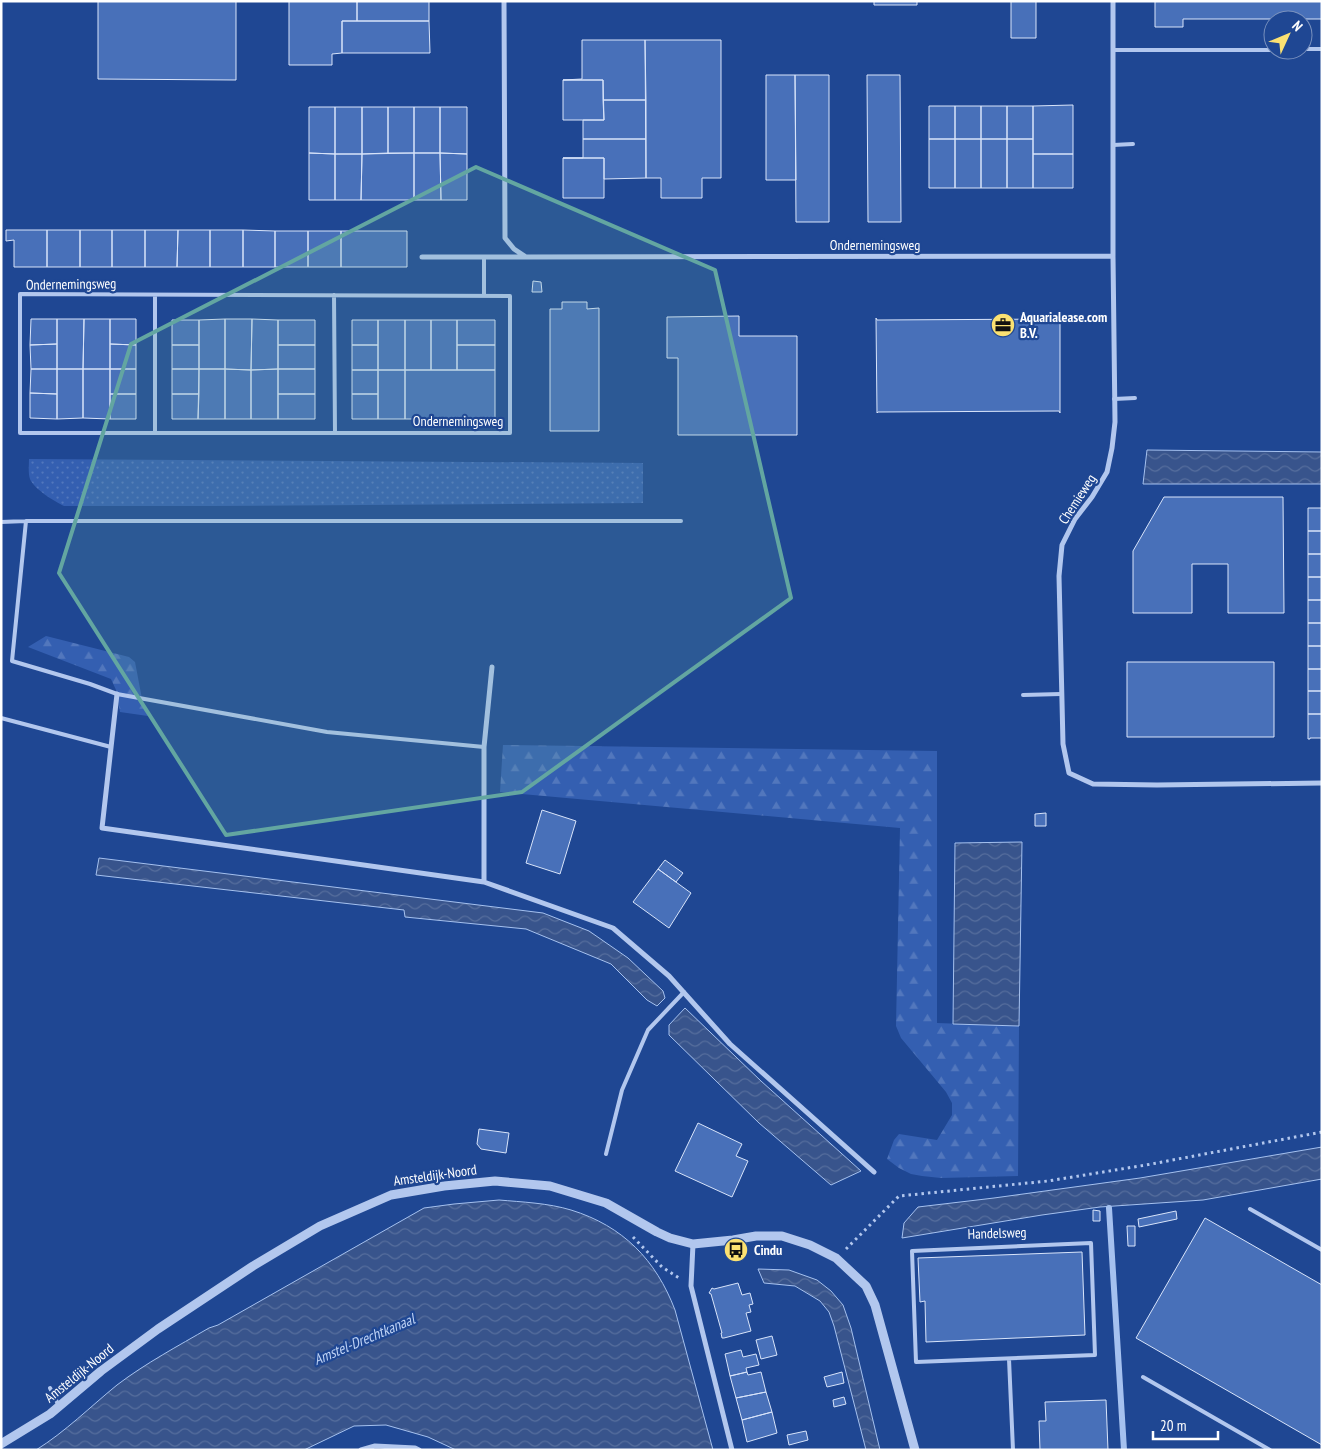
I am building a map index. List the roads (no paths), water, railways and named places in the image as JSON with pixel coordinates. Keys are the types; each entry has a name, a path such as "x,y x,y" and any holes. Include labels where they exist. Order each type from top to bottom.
{"street":[{"path":"504,1 505,238 514,249 526,257"},
{"path":"1113,256 1114,1"},
{"name":"Ondernemingsweg","path":"422,257 1113,256"},
{"name":"Chemieweg","path":"1113,256 1114,422 1112,448 1107,472 1075,520 1062,545 1059,576 1063,744 1069,773 1093,784 1156,785 1322,782"},
{"path":"484,882 484,747 492,667"},
{"path":"117,694 102,828 484,882 613,928 669,976 730,1044 874,1172"},
{"name":"Amsteldijk-Noord","path":"1,1444 50,1414 101,1371 158,1329 252,1266 320,1226 391,1195 444,1186 495,1181 550,1186 606,1203 657,1232 670,1238 693,1244"},
{"path":"732,1450 691,1286 693,1244 756,1236 782,1236 810,1245 836,1258 866,1286 875,1305 915,1450"},
{"path":"361,1450 375,1446 415,1448 419,1450"}],"lane":[{"path":"1114,50 1263,50"},
{"path":"1113,145 1133,144"},
{"path":"484,257 484,296"},
{"name":"Ondernemingsweg","path":"20,294 334,295 510,296 510,433 20,433 20,294"},
{"path":"155,295 155,433"},
{"path":"334,295 335,433"},
{"path":"1114,399 1135,398"},
{"path":"26,521 12,661 117,694 328,732 484,747"},
{"path":"1,522 680,521"},
{"path":"1023,695 1062,694"},
{"path":"1,718 111,747"},
{"path":"606,1154 622,1090 648,1030 684,992"},
{"path":"1250,1209 1322,1250"},
{"name":"Handelsweg","path":"1091,1243 1095,1355 1010,1359 916,1362 912,1250 1091,1243"},
{"path":"1010,1359 1013,1450"},
{"path":"1143,1377 1270,1450"},
{"path":"50,1388 59,1406"}],"water":[{"path":"1147,450 1322,452 1322,484 1143,484"},
{"path":"1022,842 1019,1026 953,1024 955,843"},
{"path":"99,858 543,913 589,931 628,958 663,991 665,998 657,1006 647,1000 611,964 526,929 405,917 404,910 96,875"},
{"path":"685,1008 761,1081 861,1171 831,1185 759,1123 669,1035 669,1025"},
{"path":"1322,1147 1322,1179 1203,1200 1100,1207 902,1238 904,1223 918,1207 1140,1178"},
{"name":"Amstel-Drechtkanaal","path":"499,1200 553,1206 590,1217 622,1235 647,1261 658,1276 675,1310 713,1450 456,1450 428,1437 386,1425 354,1426 304,1450 36,1450 117,1385 151,1362 424,1208"},
{"path":"758,1269 789,1270 817,1280 831,1291 843,1305 851,1328 880,1450 866,1450 829,1312 820,1301 795,1286 764,1283"}],"waterway":[{"path":"1109,1208 1124,1450"}],"place":[{"name":"Aquarialease.com B.V.","path":"1003,325"},
{"name":"Cindu","path":"736,1250"}]}
